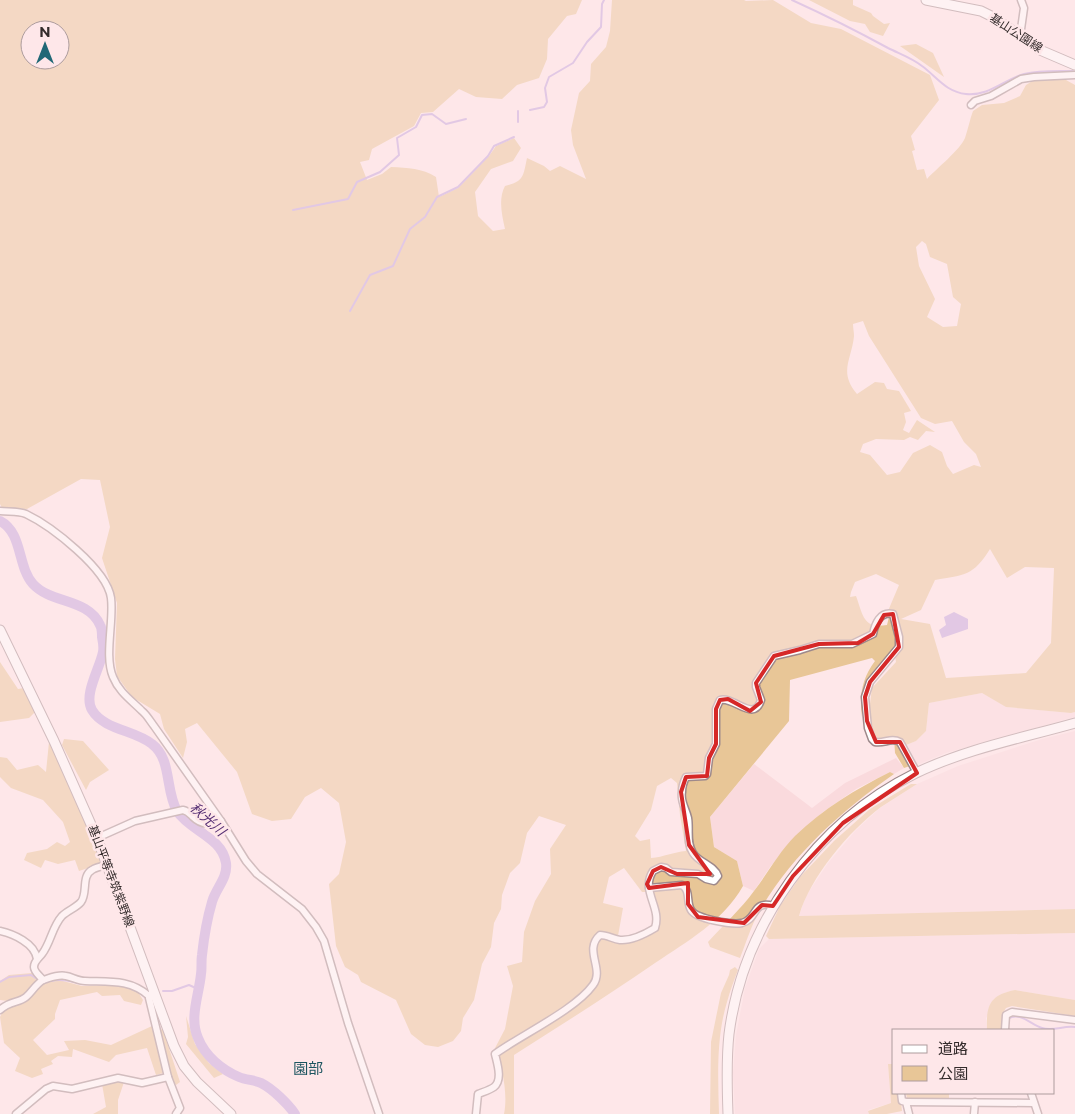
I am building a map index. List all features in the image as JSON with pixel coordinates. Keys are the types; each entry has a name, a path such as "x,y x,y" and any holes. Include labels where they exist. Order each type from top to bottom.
{"main road":[{"name":"基山公園線","path":"926,0 981,11 993,17 1040,50 1071,66"},
{"name":"基山平等寺筑紫野線","path":"0,630 54,741 97,838 152,994 174,1046 184,1066 197,1082 231,1114"},
{"path":"728,1114 727,1057 733,1010 746,965 773,906 799,869 817,848 843,823 872,800 917,772 961,755 1075,723"}],"street":[{"path":"1020,36 1024,8 1022,0"},
{"path":"971,105 974,101 991,96 1021,79 1034,76 1075,75 1071,66"},
{"path":"0,511 25,514 62,536 81,554 101,578 110,596 110,660 112,677 130,702 143,712 154,726 221,821 246,861 257,874 302,909 316,926 324,942 348,1023 379,1114"},
{"path":"476,1114 478,1094 493,1088 497,1082 498,1066 495,1054 563,1010 589,990 594,983 597,977 597,968 592,954 595,939 600,935 622,940 640,936 655,928 657,921 647,884 648,878 653,871 661,867 677,874 698,874 711,881 714,881 718,876 712,868 698,859 689,845 688,818 681,792 684,779 686,777 705,776 707,774 709,758 716,744 716,709 720,700 728,699 751,710 756,707 761,700 756,683 774,656 819,644 852,644 858,642 873,634 874,626 884,614 893,614 899,637 899,647 870,682 865,697 866,721 869,735 875,742 882,743 893,739 900,742 917,772"},
{"path":"97,838 136,820 183,810 187,811 202,824 221,821"},
{"path":"42,980 34,966 50,941 56,924 64,914 79,904 84,897 85,881 88,873 91,870 107,865"},
{"path":"649,888 682,885 686,887 688,904 692,912 698,917 712,920 744,922 749,919 757,907 762,905 773,906"},
{"path":"0,931 26,942 36,954 37,959"},
{"path":"0,1010 11,1002 25,998 37,983 58,975 83,981 118,981 152,994 156,1031 168,1077 180,1108 176,1114"},
{"path":"1005,1029 1006,1015 1012,1012 1075,1020"},
{"path":"16,1114 46,1089 53,1086 72,1089 118,1078 142,1083 168,1077"},
{"path":"901,1094 902,1101 906,1102 1034,1103"},
{"path":"996,1094 996,1102"},
{"path":"1031,1094 1038,1114"},
{"path":"906,1102 909,1114"},
{"path":"974,1114 975,1102"}],"highlighted area":[{"path":"893,614 899,647 870,682 865,697 867,721 876,742 900,742 917,773 843,823 793,876 773,906 762,905 744,923 698,917 688,904 688,883 649,888 647,884 653,871 661,867 677,874 710,874 689,845 681,792 686,777 707,776 709,758 716,744 716,709 720,700 728,699 750,711 761,702 756,683 774,656 819,644 858,643 873,634 884,615"}],"shaded area":[{"path":"954,612 968,619 968,629 942,638 939,630 946,625 944,617"},
{"path":"982,693 1007,707 1075,712 1075,717 946,753 917,765 906,745 916,741 926,731 929,703"},
{"path":"1075,731 1075,909 799,916 806,896 828,863 855,831 880,808 917,784 958,766 1042,739"},
{"path":"896,758 904,768 894,774 890,772 856,789 823,812 795,837 770,867 754,891 743,886 737,861 714,847 710,817 754,764 812,808 845,783"},
{"path":"1075,933 1075,1000 1015,990 1004,993 986,1018 987,1029 892,1029 892,1064 888,1064 891,1103 868,1110 869,1114 735,1114 733,1073 736,1035 745,988 759,949 769,939"}],"green space":[{"path":"0,0 582,0 576,14 567,16 548,39 547,59 539,78 517,85 502,99 476,97 459,89 433,112 421,113 414,126 372,149 369,160 360,162 367,180 382,174 391,167 415,169 431,174 436,177 439,197 458,188 489,156 496,146 514,138 521,148 513,161 491,169 475,192 478,216 493,231 505,229 501,207 503,191 505,186 516,182 522,177 527,158 550,171 560,166 586,179 573,145 571,130 579,93 590,81 591,64 606,47 610,31 612,0 773,0 811,23 841,29 930,75 939,100 911,136 915,150 912,151 917,170 924,169 927,179 962,143 973,111 982,105 1004,103 1020,96 1026,85 1034,80 1066,80 1075,85 1075,712 1006,707 982,693 929,703 926,731 916,741 901,747 910,766 904,768 895,753 894,737 879,739 874,736 869,711 872,688 896,662 894,649 874,671 863,694 862,717 862,688 867,674 875,661 872,658 790,680 789,721 710,817 714,847 737,861 743,886 725,910 692,938 514,1055 514,1114 504,1114 504,1081 494,1050 505,1029 513,986 507,966 522,962 524,932 535,901 551,874 550,849 566,825 539,816 527,833 520,863 510,873 502,895 501,909 494,923 491,947 482,964 474,1000 463,1018 461,1031 453,1041 438,1047 425,1045 411,1034 396,1000 361,982 358,975 345,967 336,946 329,884 339,874 346,842 339,803 321,788 305,797 291,819 272,821 252,814 237,772 197,723 185,729 187,742 183,758 164,729 160,714 132,697 117,676 115,659 117,603 102,558 110,527 100,480 81,479 27,509 2,508 0,504","holes":["922,241 926,244 930,257 947,264 953,297 961,304 957,326 943,327 927,317 935,299 919,266 916,247","863,321 869,336 921,418 935,424 952,421 964,442 976,454 981,467 974,465 953,474 947,466 942,452 930,445 913,453 900,472 887,475 870,455 860,452 863,444 876,439 904,440 910,437 918,440 926,431 935,432 917,420 909,433 903,430 906,422 904,413 911,411 899,391 887,389 884,383 875,382 857,394 851,386 847,372 853,344 853,324","990,549 1007,578 1025,567 1054,568 1051,643 1026,673 946,678 930,624 901,619 921,610 935,580 967,573 984,558","876,574 899,585 888,611 887,625 873,625 865,619 856,596 850,597 855,582","671,778 677,783 686,851 651,858 650,839 640,841 635,836 651,810 657,786","624,868 642,892 652,892 660,919 658,928 648,935 636,937 618,936 623,908 603,903 609,877"]},
{"path":"809,0 853,0 853,5 871,13 884,24 890,23 883,36 870,32 865,24 850,21"},
{"path":"916,44 933,53 944,77 900,46"},
{"path":"0,662 18,689 24,688 35,712 29,718 0,722"},
{"path":"64,739 83,741 109,770 90,782 86,790 62,745"},
{"path":"49,742 103,863 79,871 75,860 58,864 45,860 41,868 24,860 27,853 47,849 57,842 65,846 70,842 63,822 43,800 11,788 0,777 0,757 7,758 17,770 38,765 46,772"},
{"path":"890,772 894,774 836,819 786,872 759,912 740,958 710,947 708,942 749,898 795,836 840,800"},
{"path":"911,784 917,784 869,817 832,856 812,886 799,916 1075,909 1075,933 769,939 766,936 780,906 800,877 834,841 870,809"},
{"path":"735,967 738,970 723,1016 719,1044 719,1114 710,1114 711,1042 721,993 730,970"},
{"path":"32,973 43,984 59,980 82,986 119,985 138,992 143,1000 141,1005 124,1001 120,995 102,996 97,992 60,1000 55,1019 33,1040 47,1055 69,1050 64,1041 85,1040 111,1045 152,1026 163,1030 180,1082 176,1085 167,1072 156,1075 147,1048 116,1055 109,1062 73,1049 72,1057 58,1056 51,1061 53,1064 41,1069 43,1074 32,1078 15,1071 20,1058 4,1043 0,1017 8,1001 0,1000 0,981 9,975"},
{"path":"1015,990 1075,1000 1075,1016 1012,1006 1006,1008 1003,1013 1003,1029 987,1029 987,1014 991,1002 1007,992"},
{"path":"186,1016 195,1044 209,1063 223,1074 214,1078 186,1044 188,1037"},
{"path":"888,1064 892,1064 892,1094 900,1094 902,1111 887,1114 869,1114 868,1111 891,1103"},
{"path":"115,1080 124,1082 118,1100 118,1114 93,1114 106,1107 102,1084"},
{"path":"906,1094 949,1094 949,1099 907,1099"}],"waterway":[{"path":"530,110 544,107 547,102 545,88 549,77 573,63 587,42 601,27 602,4 604,0"},
{"path":"792,0 914,61 947,87 959,93 982,93 1024,74 1048,71 1073,71"},
{"path":"518,111 518,122"},
{"path":"293,210 348,199 357,182 380,172 399,155 397,138 416,127 422,115 432,114 446,124 466,119"},
{"path":"350,311 370,275 393,266 410,229 425,217 437,197 458,187 488,156 494,146 514,137"},
{"name":"秋光川","path":"0,521 13,533 24,568 33,584 49,595 87,610 101,626 103,650 91,689 90,704 92,710 104,722 145,739 158,750 166,766 173,803 177,811 190,824 212,840 223,854 226,868 224,878 214,897 209,915 194,1014 195,1030 201,1045 220,1066 239,1077 259,1082 266,1086 280,1097 295,1114"},
{"path":"0,982 9,977 31,975 37,979"},
{"path":"51,981 66,980 90,984"},
{"path":"163,991 172,991 189,985 198,989"},
{"path":"127,987 139,992"},
{"path":"1008,1019 1012,1017 1021,1018 1046,1029 1075,1027"}],"district":[{"name":"園部","path":"308,1069"}]}
